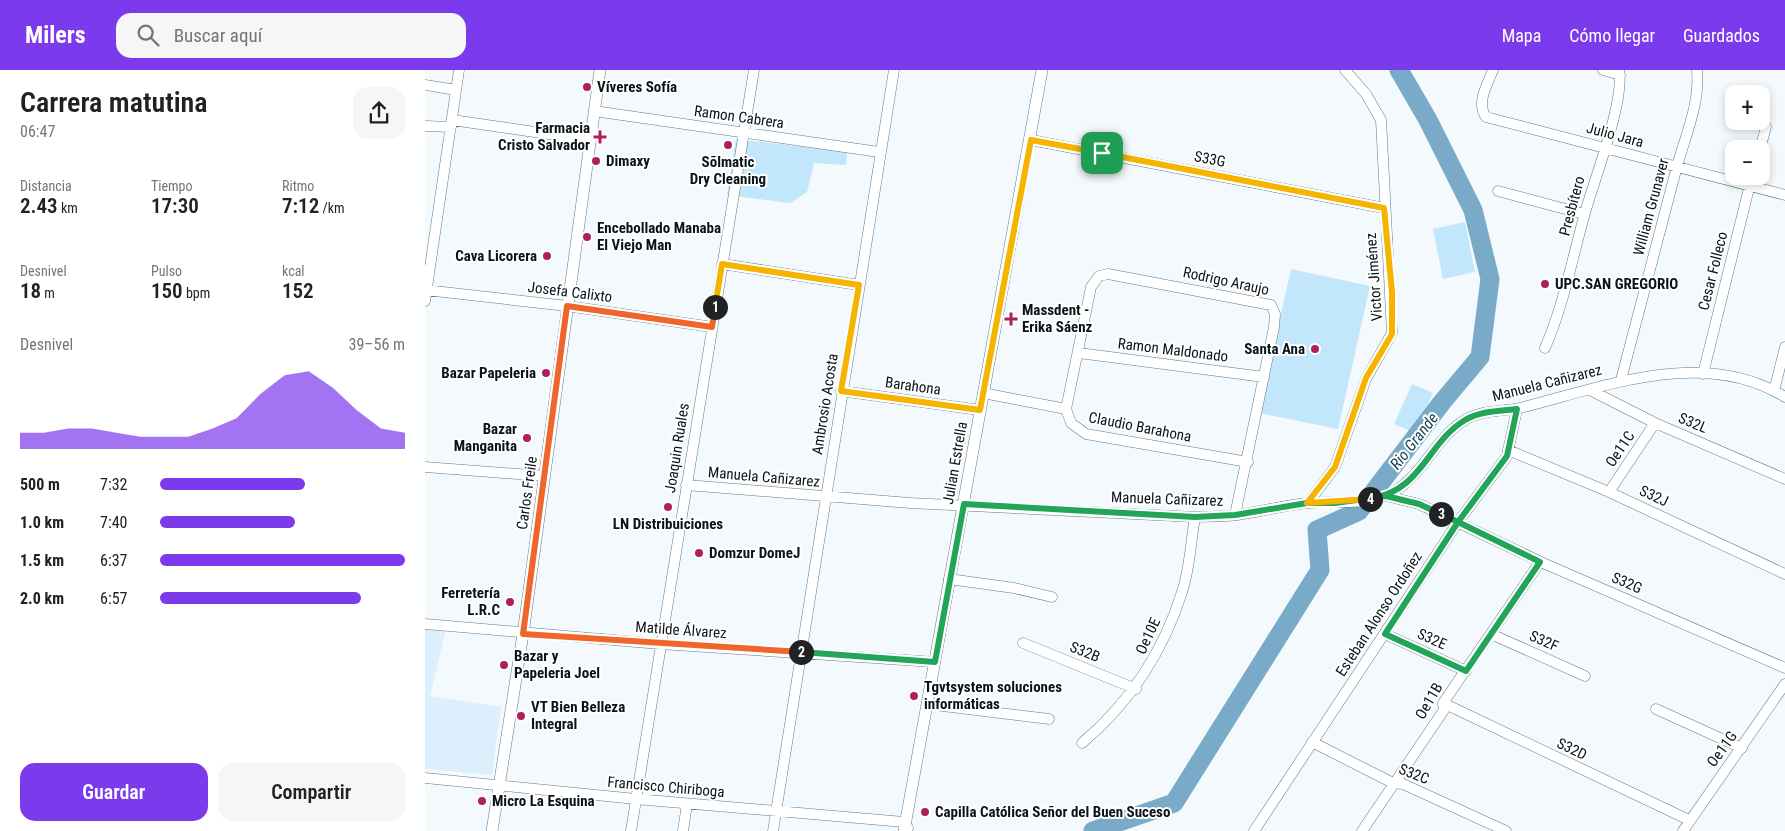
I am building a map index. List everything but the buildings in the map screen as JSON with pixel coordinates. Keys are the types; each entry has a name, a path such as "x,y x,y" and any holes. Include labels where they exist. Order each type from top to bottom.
{"street":[{"path":"425,301 459,70"},
{"name":"Carlos Freile","path":"492,831 523,634 600,70"},
{"name":"Joaquin Ruales","path":"631,831 753,70"},
{"name":"Ambrosio Acosta","path":"773,831 893,70"},
{"name":"Julian Estrella","path":"906,828 949,579 1031,140 1042,70"},
{"name":"Victor Jiménez","path":"1307,503 1335,467 1366,378 1392,334 1392,292 1384,208 1381,120 1366,94 1345,70"},
{"name":"Julio Jara","path":"1493,70 1481,102 1481,110 1486,117 1605,147 1676,168 1725,176"},
{"path":"1603,70 1620,73"},
{"name":"William Grunaver","path":"1621,380 1676,168 1696,106 1699,86 1697,70"},
{"name":"Presbítero","path":"1545,348 1559,317 1584,214 1605,147 1619,93 1620,73"},
{"path":"425,86 456,90"},
{"name":"Ramon Cabrera","path":"594,110 743,134 879,152"},
{"path":"425,126 452,124 590,140"},
{"name":"S33G","path":"1031,140 1384,208"},
{"name":"Cesar Folleco","path":"1703,374 1750,185"},
{"name":"Julio Jara","path":"1761,185 1785,195"},
{"path":"1498,191 1584,214"},
{"path":"722,264 859,285"},
{"name":"Rodrigo Araujo","path":"1066,409 1093,283 1099,276 1108,274 1271,305 1275,314 1265,377 1235,515"},
{"name":"Josefa Calixto","path":"426,290 567,306 712,327"},
{"path":"1773,391 1785,347"},
{"name":"Ramon Maldonado","path":"1079,353 1265,377"},
{"name":"Manuela Cañizarez","path":"686,485 825,498 1195,517 1235,515 1307,503 1335,503 1386,496 1411,480 1455,428 1466,419 1478,414 1517,409 1621,380 1654,375 1703,374 1738,378 1785,397"},
{"name":"S32L","path":"1590,390 1655,423 1785,479"},
{"name":"Barahona","path":"841,391 980,410"},
{"path":"983,393 1066,409"},
{"name":"Claudio Barahona","path":"1066,409 1071,423 1078,431 1086,434 1247,462"},
{"name":"Esteban Alonso Ordoñez","path":"1253,831 1458,522 1507,456 1517,409"},
{"name":"Oe11C","path":"1609,492 1655,423"},
{"name":"S32J","path":"1508,450 1609,492 1785,574"},
{"path":"425,467 544,476"},
{"name":"S32G","path":"1386,496 1419,504 1540,562 1785,668"},
{"name":"Oe10E","path":"1082,743 1108,722 1136,689 1161,648 1183,588 1195,517"},
{"name":"Oe11B","path":"1362,831 1444,710 1443,703 1540,562"},
{"path":"949,579 1013,588 1052,598"},
{"name":"Matilde Álvarez","path":"425,624 523,634 935,662"},
{"name":"S32E","path":"1385,634 1466,671"},
{"name":"S32F","path":"1491,634 1585,676"},
{"name":"S32B","path":"1023,643 1136,689"},
{"name":"Oe11G","path":"1683,831 1785,684"},
{"name":"S32D","path":"1443,703 1689,820"},
{"path":"927,704 1049,719"},
{"path":"1655,709 1742,748"},
{"name":"S32C","path":"1312,742 1393,783 1403,784 1506,831"},
{"name":"Francisco Chiriboga","path":"425,778 777,811 906,828"},
{"path":"683,831 687,804"}],"shaded area":[{"path":"736,139 847,152 846,165 814,163 807,192 790,203 727,195"},
{"path":"1465,222 1475,272 1443,279 1433,229"},
{"name":"Santa Ana","path":"1291,269 1370,286 1338,429 1259,413"},
{"path":"1412,384 1433,393 1415,433 1394,424"},
{"path":"425,628 446,630 430,696 501,707 492,775 425,769"}],"waterway":[{"name":"Rio Grande","path":"1093,831 1174,803 1320,570 1317,530 1359,511 1443,401 1480,357 1490,279 1473,210 1428,120 1399,70"}],"place":[{"name":"Víveres Sofía","path":"587,87"},
{"name":"Farmacia Cristo Salvador","path":"600,137"},
{"name":"Sōlmatic Dry Cleaning","path":"728,145"},
{"name":"Dimaxy","path":"596,161"},
{"name":"Encebollado Manaba El Viejo Man","path":"587,237"},
{"name":"Cava Licorera","path":"547,256"},
{"name":"UPC.SAN GREGORIO","path":"1545,284"},
{"name":"Massdent - Erika Sáenz","path":"1011,319"},
{"name":"Santa Ana","path":"1315,349"},
{"name":"Bazar Papeleria","path":"546,373"},
{"name":"Bazar Manganita","path":"527,438"},
{"name":"LN Distribuiciones","path":"668,507"},
{"name":"Domzur DomeJ","path":"699,553"},
{"name":"Ferretería L.R.C","path":"510,602"},
{"name":"Bazar y Papeleria Joel","path":"504,665"},
{"name":"Tgvtsystem soluciones informáticas","path":"914,696"},
{"name":"VT Bien Belleza Integral","path":"521,716"},
{"name":"Micro La Esquina","path":"482,801"},
{"name":"Capilla Católica Señor del Buen Suceso","path":"925,812"}],"route":[{"path":"1102,153 1031,140 980,410 841,391 859,285 722,264 712,327 654,317 567,306 523,634 935,662 964,504 1195,517 1235,515 1307,503 1335,503 1386,496 1419,504 1458,522 1385,634 1466,671 1540,562 1458,522 1507,456 1514,431 1517,409 1478,414 1466,419 1455,428 1411,480 1386,496 1369,499 1335,503 1307,503 1335,467 1366,378 1392,334 1392,292 1384,208 1102,153"}]}
